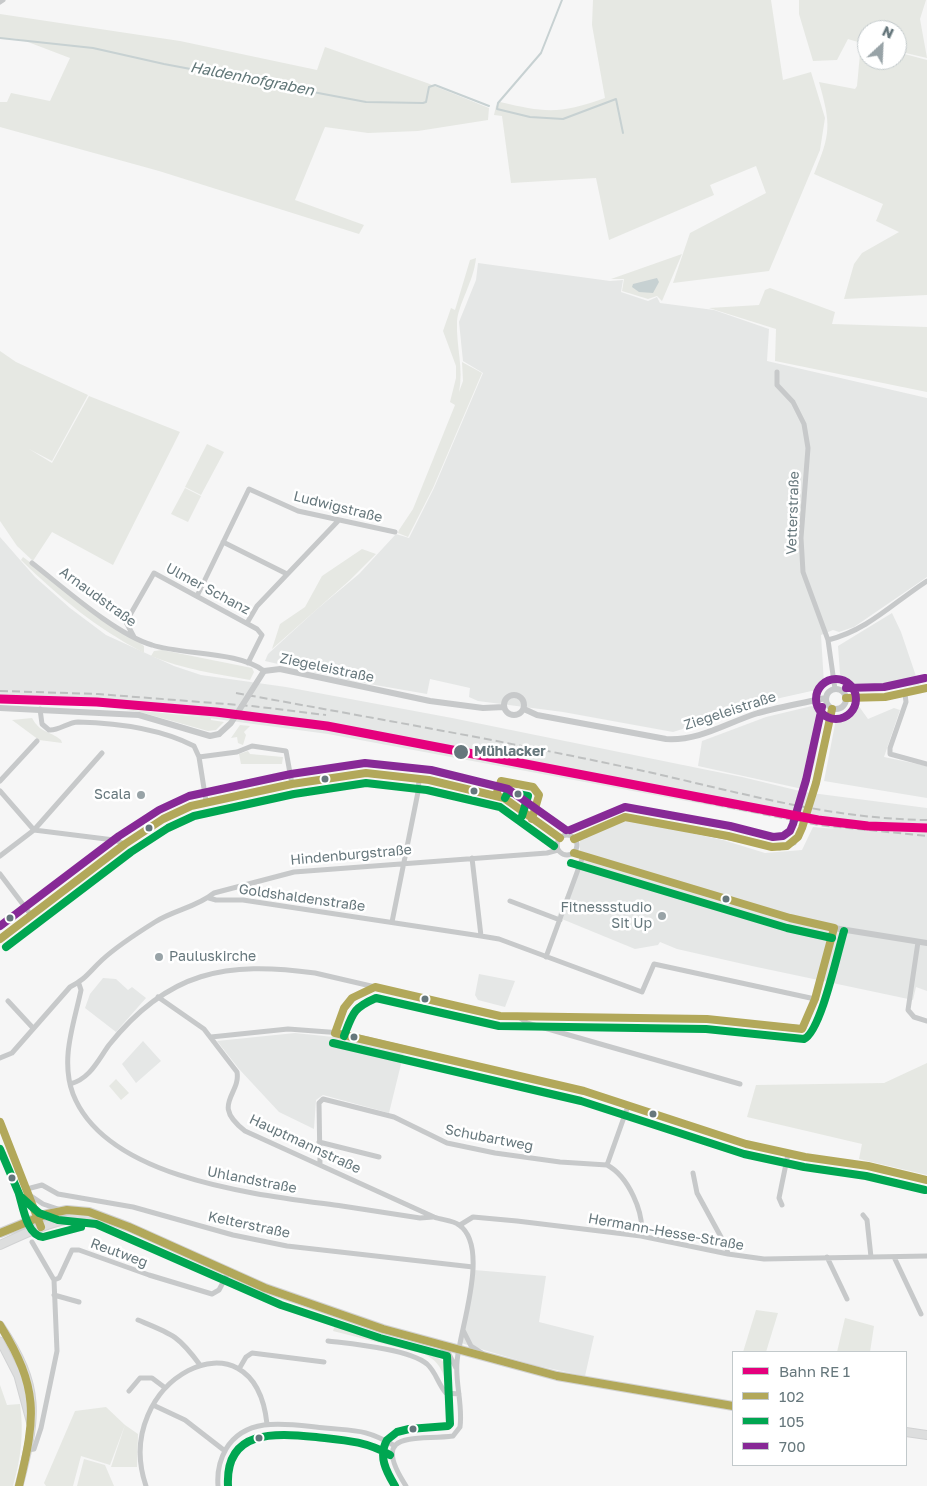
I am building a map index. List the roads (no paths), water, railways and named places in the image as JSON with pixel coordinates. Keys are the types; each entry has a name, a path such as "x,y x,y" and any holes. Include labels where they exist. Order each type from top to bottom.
{"main road":[{"path":"0,1233 37,1217 66,1210 89,1212 112,1220 228,1273 313,1306 429,1341 581,1381 732,1406"},
{"path":"0,1245 41,1227 74,1218 112,1220"},
{"path":"0,1325 18,1355 22,1374 32,1398 34,1415 19,1486"},
{"path":"0,1342 22,1374"},
{"path":"907,1432 927,1435"}],"street":[{"name":"Vetterstraße","path":"776,372 777,385 793,402 804,424 808,448 801,538 803,572 828,640 834,689"},
{"name":"Ludwigstraße","path":"197,596 249,490 298,511 338,522 375,527 394,532"},
{"path":"247,623 257,606 338,522"},
{"path":"223,542 287,574"},
{"name":"Arnaudstraße","path":"32,563 117,628 153,646 248,663"},
{"name":"Ulmer Schanz","path":"134,637 126,622 154,573 247,623 262,635 248,663"},
{"path":"828,640 845,636 871,623 927,581"},
{"name":"Ziegeleistraße","path":"248,663 264,671 280,669 386,693 454,705 490,709 504,707"},
{"name":"Ziegeleistraße","path":"0,708 140,715 215,736 231,723 264,671"},
{"path":"846,698 905,694 927,688"},
{"path":"834,689 844,692 846,698 843,708 832,709 827,705 826,698 829,692 834,689"},
{"path":"905,694 906,702 890,748 890,754 927,764"},
{"name":"Ziegeleistraße","path":"517,695 523,699 524,709 520,714 513,715 504,707 507,697 517,695"},
{"name":"Ziegeleistraße","path":"524,709 537,715 679,740 703,735 757,714 826,698"},
{"path":"40,709 42,724 49,730 76,722 136,726 192,745 196,748 198,756 206,802"},
{"path":"574,839 625,817 780,848 794,843 802,828 816,783 832,709"},
{"path":"0,781 37,741"},
{"path":"198,756 237,752 252,746 286,751 292,784"},
{"path":"0,856 34,830 102,753"},
{"path":"0,939 125,844 163,819 191,806 292,784 366,773 381,773 419,780 504,798 560,838"},
{"path":"392,922 419,780"},
{"path":"0,791 34,830 114,840 125,844"},
{"path":"574,852 577,844 574,839 566,835 560,838 557,842 558,850 565,855 574,852 790,918 834,928 927,943"},
{"name":"Hindenburgstraße","path":"0,1058 12,1054 70,987 79,984 101,961 151,925 214,894 294,872 548,853 558,850"},
{"path":"546,958 583,856"},
{"path":"472,858 481,936"},
{"path":"0,874 31,915"},
{"name":"Goldshaldenstraße","path":"209,898 216,900 243,900 499,939 642,992 654,964 815,999"},
{"path":"510,901 560,920"},
{"path":"70,1084 86,1078 115,1038 158,997 194,978 225,970 244,968 306,972 485,1014 519,1018 707,1019 800,1029 804,1027 815,999 834,928"},
{"path":"918,942 908,1010 914,1017 927,1021"},
{"name":"Uhlandstraße","path":"79,984 81,990 68,1047 70,1084 78,1105 87,1118 112,1142 164,1170 188,1179 287,1200 420,1218 434,1217 460,1225"},
{"path":"335,1033 344,1008 352,998 375,987"},
{"name":"Hauptmannstraße","path":"158,997 204,1029 237,1072 238,1078 228,1104 229,1114 236,1124 245,1131 434,1217"},
{"path":"8,1001 33,1028"},
{"path":"519,1018 527,1023 585,1041 740,1084"},
{"path":"211,1037 288,1029 335,1033 584,1091 736,1141 788,1154 868,1166 927,1180"},
{"name":"Schubartweg","path":"320,1165 322,1160 319,1142 319,1103 323,1099 394,1117 447,1143 495,1153 560,1162 607,1165"},
{"path":"628,1106 607,1165 616,1169 634,1200 642,1228 641,1236"},
{"path":"0,1122 41,1227"},
{"path":"319,1142 379,1157"},
{"path":"782,1205 778,1198 788,1154"},
{"path":"693,1173 696,1193 728,1248 728,1254"},
{"name":"Kelterstraße","path":"27,1190 42,1185 52,1192 133,1207 286,1246 473,1268"},
{"path":"27,1190 43,1204 66,1210"},
{"path":"864,1215 867,1220 871,1256"},
{"name":"Hermann-Hesse-Straße","path":"460,1225 473,1217 641,1236 728,1254 764,1259 927,1256"},
{"path":"406,1486 392,1460 395,1446 407,1439 456,1434 461,1421 456,1368 458,1349 471,1294 473,1268 469,1241 460,1225"},
{"path":"28,1450 34,1449 41,1428 57,1350 54,1280 32,1242"},
{"name":"Reutweg","path":"54,1280 59,1278 72,1250 79,1250 149,1275 212,1294 219,1290 228,1273"},
{"path":"827,1257 846,1299"},
{"path":"894,1257 922,1314"},
{"path":"54,1295 79,1302"},
{"path":"138,1320 169,1332 180,1340 200,1365"},
{"path":"462,1330 471,1346 493,1359"},
{"path":"328,1341 383,1349 417,1358 427,1364 446,1393 459,1394"},
{"path":"429,1341 448,1352 456,1368"},
{"path":"239,1369 246,1357 252,1353 324,1362"},
{"path":"146,1486 139,1456 140,1438 154,1406 164,1387 175,1378 200,1365 216,1364 239,1369 259,1391 267,1424"},
{"path":"129,1391 140,1378 152,1378 164,1387"},
{"path":"154,1406 185,1420 225,1451"},
{"path":"218,1486 219,1464 231,1441 242,1432 267,1424 352,1428 370,1432 395,1446"}],"waterway":[{"name":"Haldenhofgraben","path":"562,0 541,53 498,103 497,109 530,117 563,119 616,99 623,133"},
{"name":"Haldenhofgraben","path":"0,38 93,48 164,64 366,102 423,103 426,102 429,87 435,85 489,106"}],"railway":[{"path":"0,691 98,694 252,706 326,715"},
{"path":"236,693 532,748 814,809 889,818 927,820"},
{"path":"692,800 819,825 927,836"}],"place":[{"name":"Mühlacker","path":"461,752"},
{"name":"Scala","path":"141,795"},
{"name":"Fitnessstudio Sit Up","path":"662,916"},
{"name":"Pauluskirche","path":"159,957"}]}
